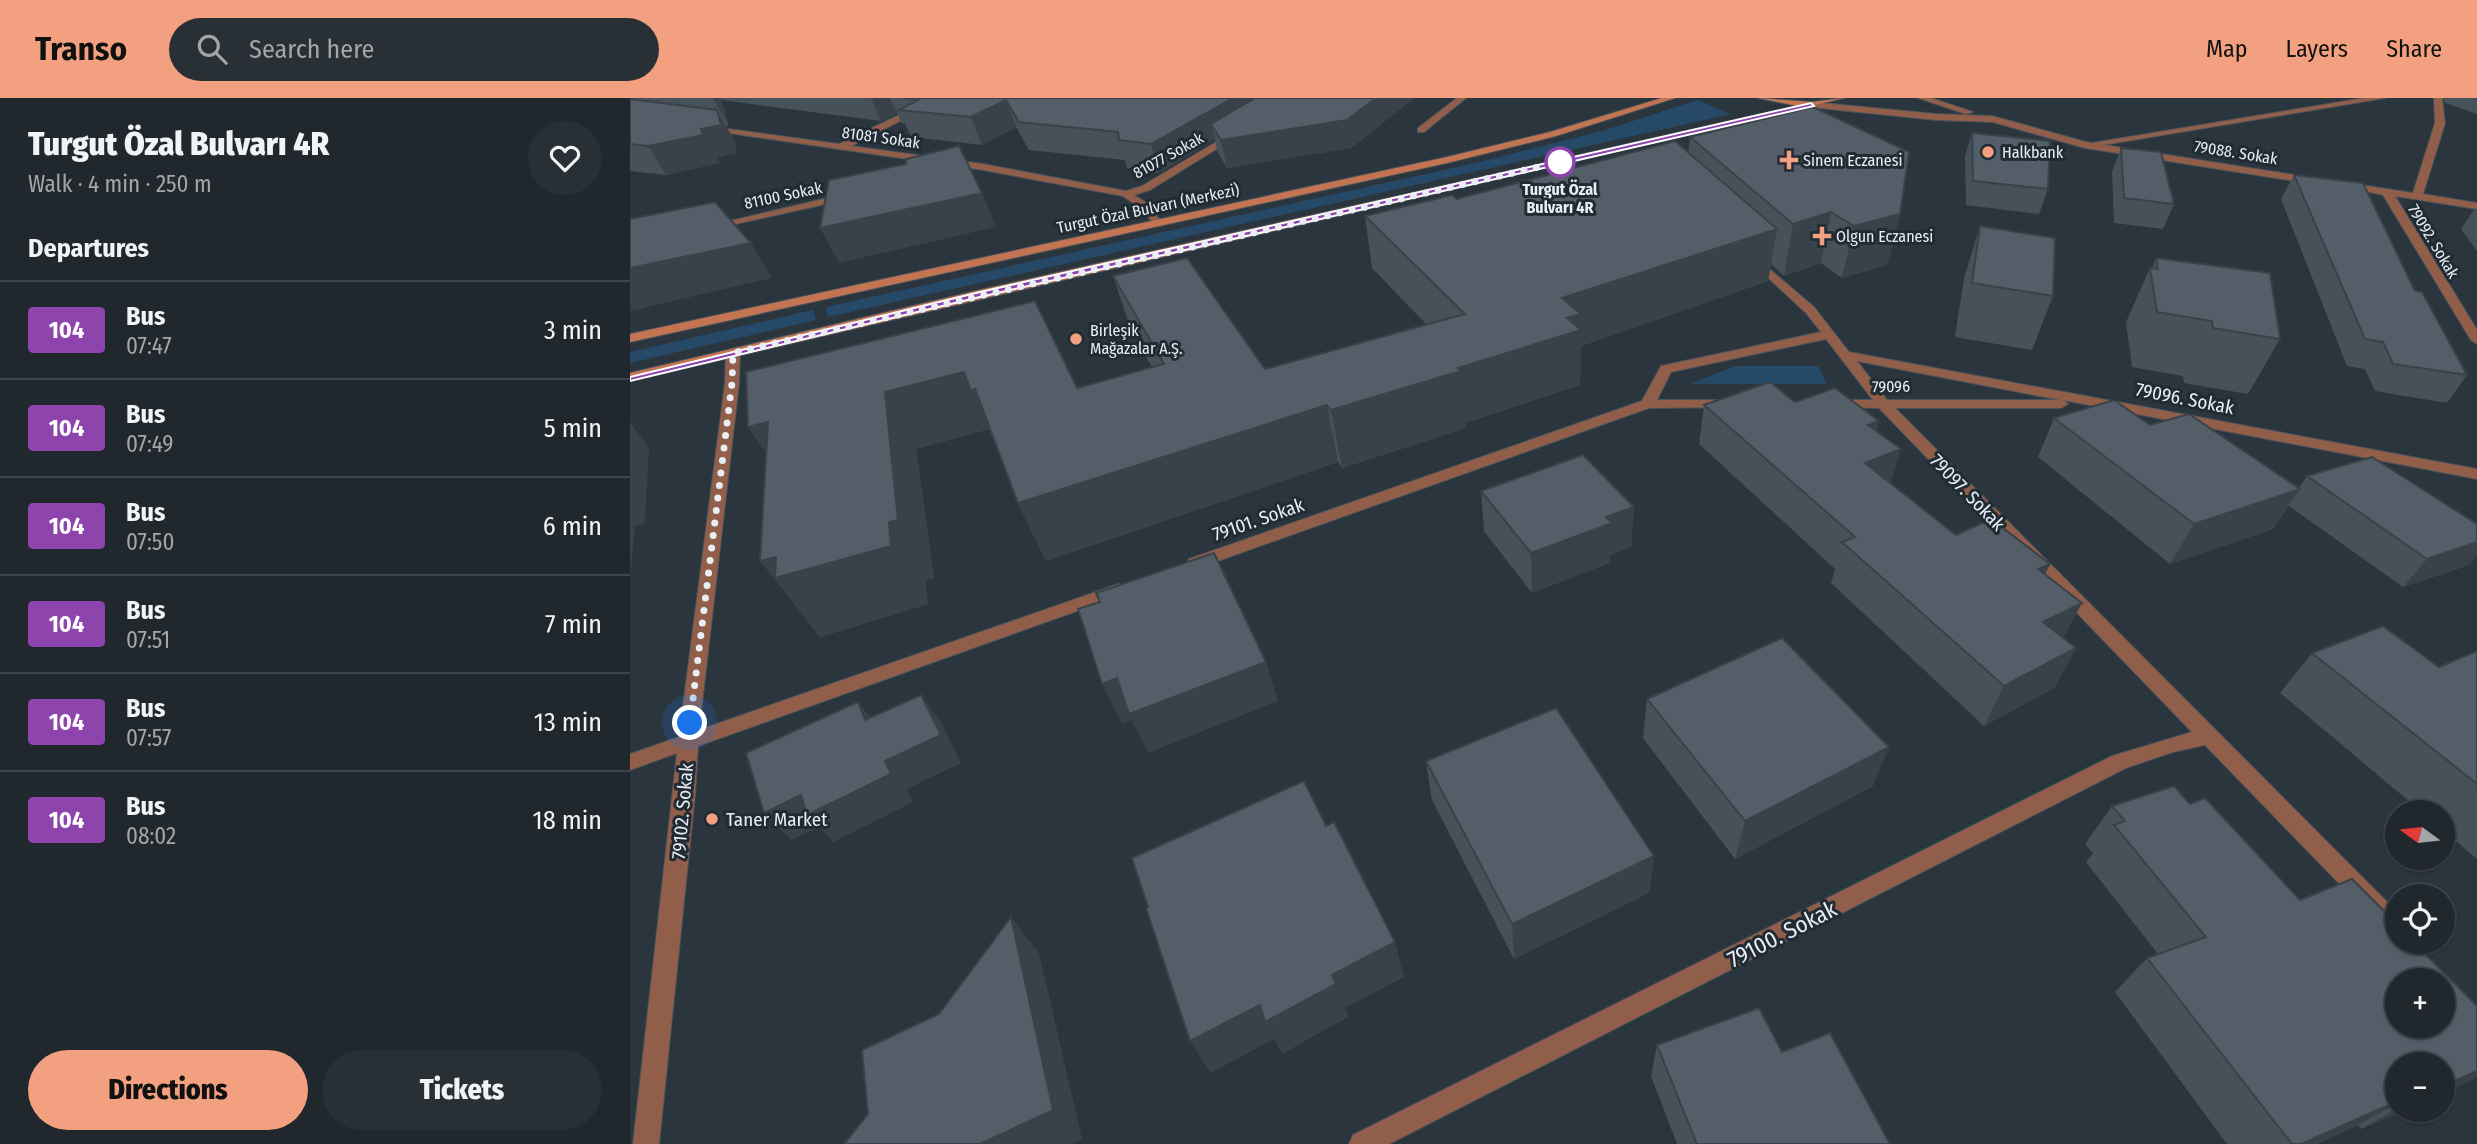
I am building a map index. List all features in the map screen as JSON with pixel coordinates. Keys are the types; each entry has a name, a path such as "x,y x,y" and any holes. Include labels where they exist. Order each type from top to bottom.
{"main road":[{"name":"Turgut Özal Bulvarı (Merkezi)","path":"630,338 1494,149 1671,98"},
{"path":"1762,98 1811,105"},
{"path":"630,377 1840,98"}],"street":[{"path":"841,147 941,98"},
{"path":"1421,130 1462,98"},
{"path":"1922,98 1993,120"},
{"path":"1958,98 1993,120"},
{"path":"2085,145 2381,98"},
{"path":"2417,197 2440,123 2438,98"},
{"path":"1811,105 1993,120"},
{"name":"79088. Sokak","path":"1993,120 2085,145 2477,206"},
{"name":"81077 Sokak","path":"1126,194 1146,188 1249,126"},
{"name":"81081 Sokak","path":"696,127 983,167 1126,194"},
{"path":"1628,146 1644,158"},
{"path":"942,176 983,167"},
{"name":"79092. Sokak","path":"2387,192 2477,340"},
{"name":"81100 Sokak","path":"698,229 861,194"},
{"path":"1126,194 1141,204 1156,222"},
{"name":"79097. Sokak","path":"1739,245 1807,308 1883,404 2385,916"},
{"path":"1745,404 1648,404 1666,369 1829,334"},
{"name":"79102. Sokak","path":"646,1144 685,795 688,742 732,383 733,353"},
{"name":"79096. Sokak","path":"1844,355 2477,474"},
{"name":"79096","path":"1814,404 2025,402 2135,408"},
{"name":"79101. Sokak","path":"1177,569 1648,404"},
{"path":"630,762 1138,583"},
{"name":"79100. Sokak","path":"1362,1144 2119,762 2172,744 2207,737"}],"shaded area":[{"path":"1698,100 1731,114 828,317 826,307 1480,162 1605,130"},
{"path":"813,310 816,320 630,363 630,352"},
{"path":"1735,366 1818,366 1827,384 1690,384"}],"building":[{"path":"904,98 1233,98 1151,144 1119,140 1118,132 1019,122 1006,100 971,117 899,110 918,100"},
{"path":"1255,98 1376,98 1347,120 1221,140 1211,124"},
{"path":"630,99 717,110 721,125 701,129 703,135 648,146 630,144"},
{"path":"1813,107 1909,152 1900,214 1854,226 1831,212 1793,224 1690,137"},
{"path":"1972,133 2050,141 2048,189 1973,181"},
{"path":"1675,141 1777,229 1562,298 1581,314 1567,318 1581,330 1458,368 1461,371 1331,410 1327,405 1018,503 975,389 971,391 964,372 885,392 898,520 889,522 891,546 775,578 776,557 760,561 768,422 748,427 746,372 1035,301 1077,388 1164,364 1113,276 1187,258 1265,369 1465,314 1365,216 1452,195 1457,199"},
{"path":"959,146 982,193 820,228 829,180 906,164 906,159"},
{"path":"2121,148 2161,152 2174,204 2124,198"},
{"path":"2294,175 2363,183 2415,291 2422,292 2467,375 2393,364 2383,342 2365,339"},
{"path":"715,202 751,243 630,268 630,219"},
{"path":"1980,226 2055,238 2053,296 1972,283"},
{"path":"2156,258 2270,273 2280,339 2213,328 2212,321 2157,312 2150,268 2158,269"},
{"path":"1770,382 1795,402 1835,388 1879,421 1868,425 1901,449 1865,463 1956,535 1991,519 2050,564 2038,569 2082,603 2043,622 2076,648 2004,686 1842,542 1855,537 1704,405"},
{"path":"2114,400 2150,425 2189,414 2300,489 2194,524 2054,418"},
{"path":"1583,455 1634,507 1606,517 1612,523 1531,553 1481,491"},
{"path":"2372,457 2477,524 2477,542 2427,559 2307,476"},
{"path":"1214,553 1266,662 1129,714 1117,678 1102,684 1078,609 1100,602 1096,593"},
{"path":"2383,626 2439,667 2477,651 2477,784 2312,653"},
{"path":"1782,638 1889,747 1745,821 1647,699"},
{"path":"921,695 941,735 885,761 891,774 807,815 801,795 764,813 746,753 858,702 865,720"},
{"path":"1556,708 1654,856 1512,924 1426,761"},
{"path":"1304,781 1326,826 1334,822 1395,942 1332,975 1336,984 1265,1022 1260,1005 1190,1041 1132,858"},
{"path":"2174,786 2190,804 2205,798 2300,900 2352,879 2385,912 2385,954 2425,954 2439,968 2385,968 2385,1038 2455,1038 2455,984 2477,1006 2477,1071 2455,1081 2455,1052 2385,1052 2385,1107 2301,1144 2292,1144 2147,958 2206,937 2114,825 2125,821 2112,806"},
{"path":"1011,917 1053,1110 980,1144 844,1144 868,1114 862,1050 939,1014"},
{"path":"1759,1008 1782,1052 1830,1033 1890,1144 1697,1144 1657,1045"}],"bus line":[{"name":"104","path":"630,377 1811,105"}],"place":[{"name":"Halkbank","path":"1988,152"},
{"name":"Sinem Eczanesi","path":"1789,160"},
{"name":"Turgut Özal Bulvarı 4R","path":"1560,162"},
{"name":"Olgun Eczanesi","path":"1822,236"},
{"name":"Birleşik Mağazalar A.Ş.","path":"1076,339"},
{"name":"Taner Market","path":"712,819"}],"route":[{"path":"690,723 732,383 733,353 1560,162"}]}
